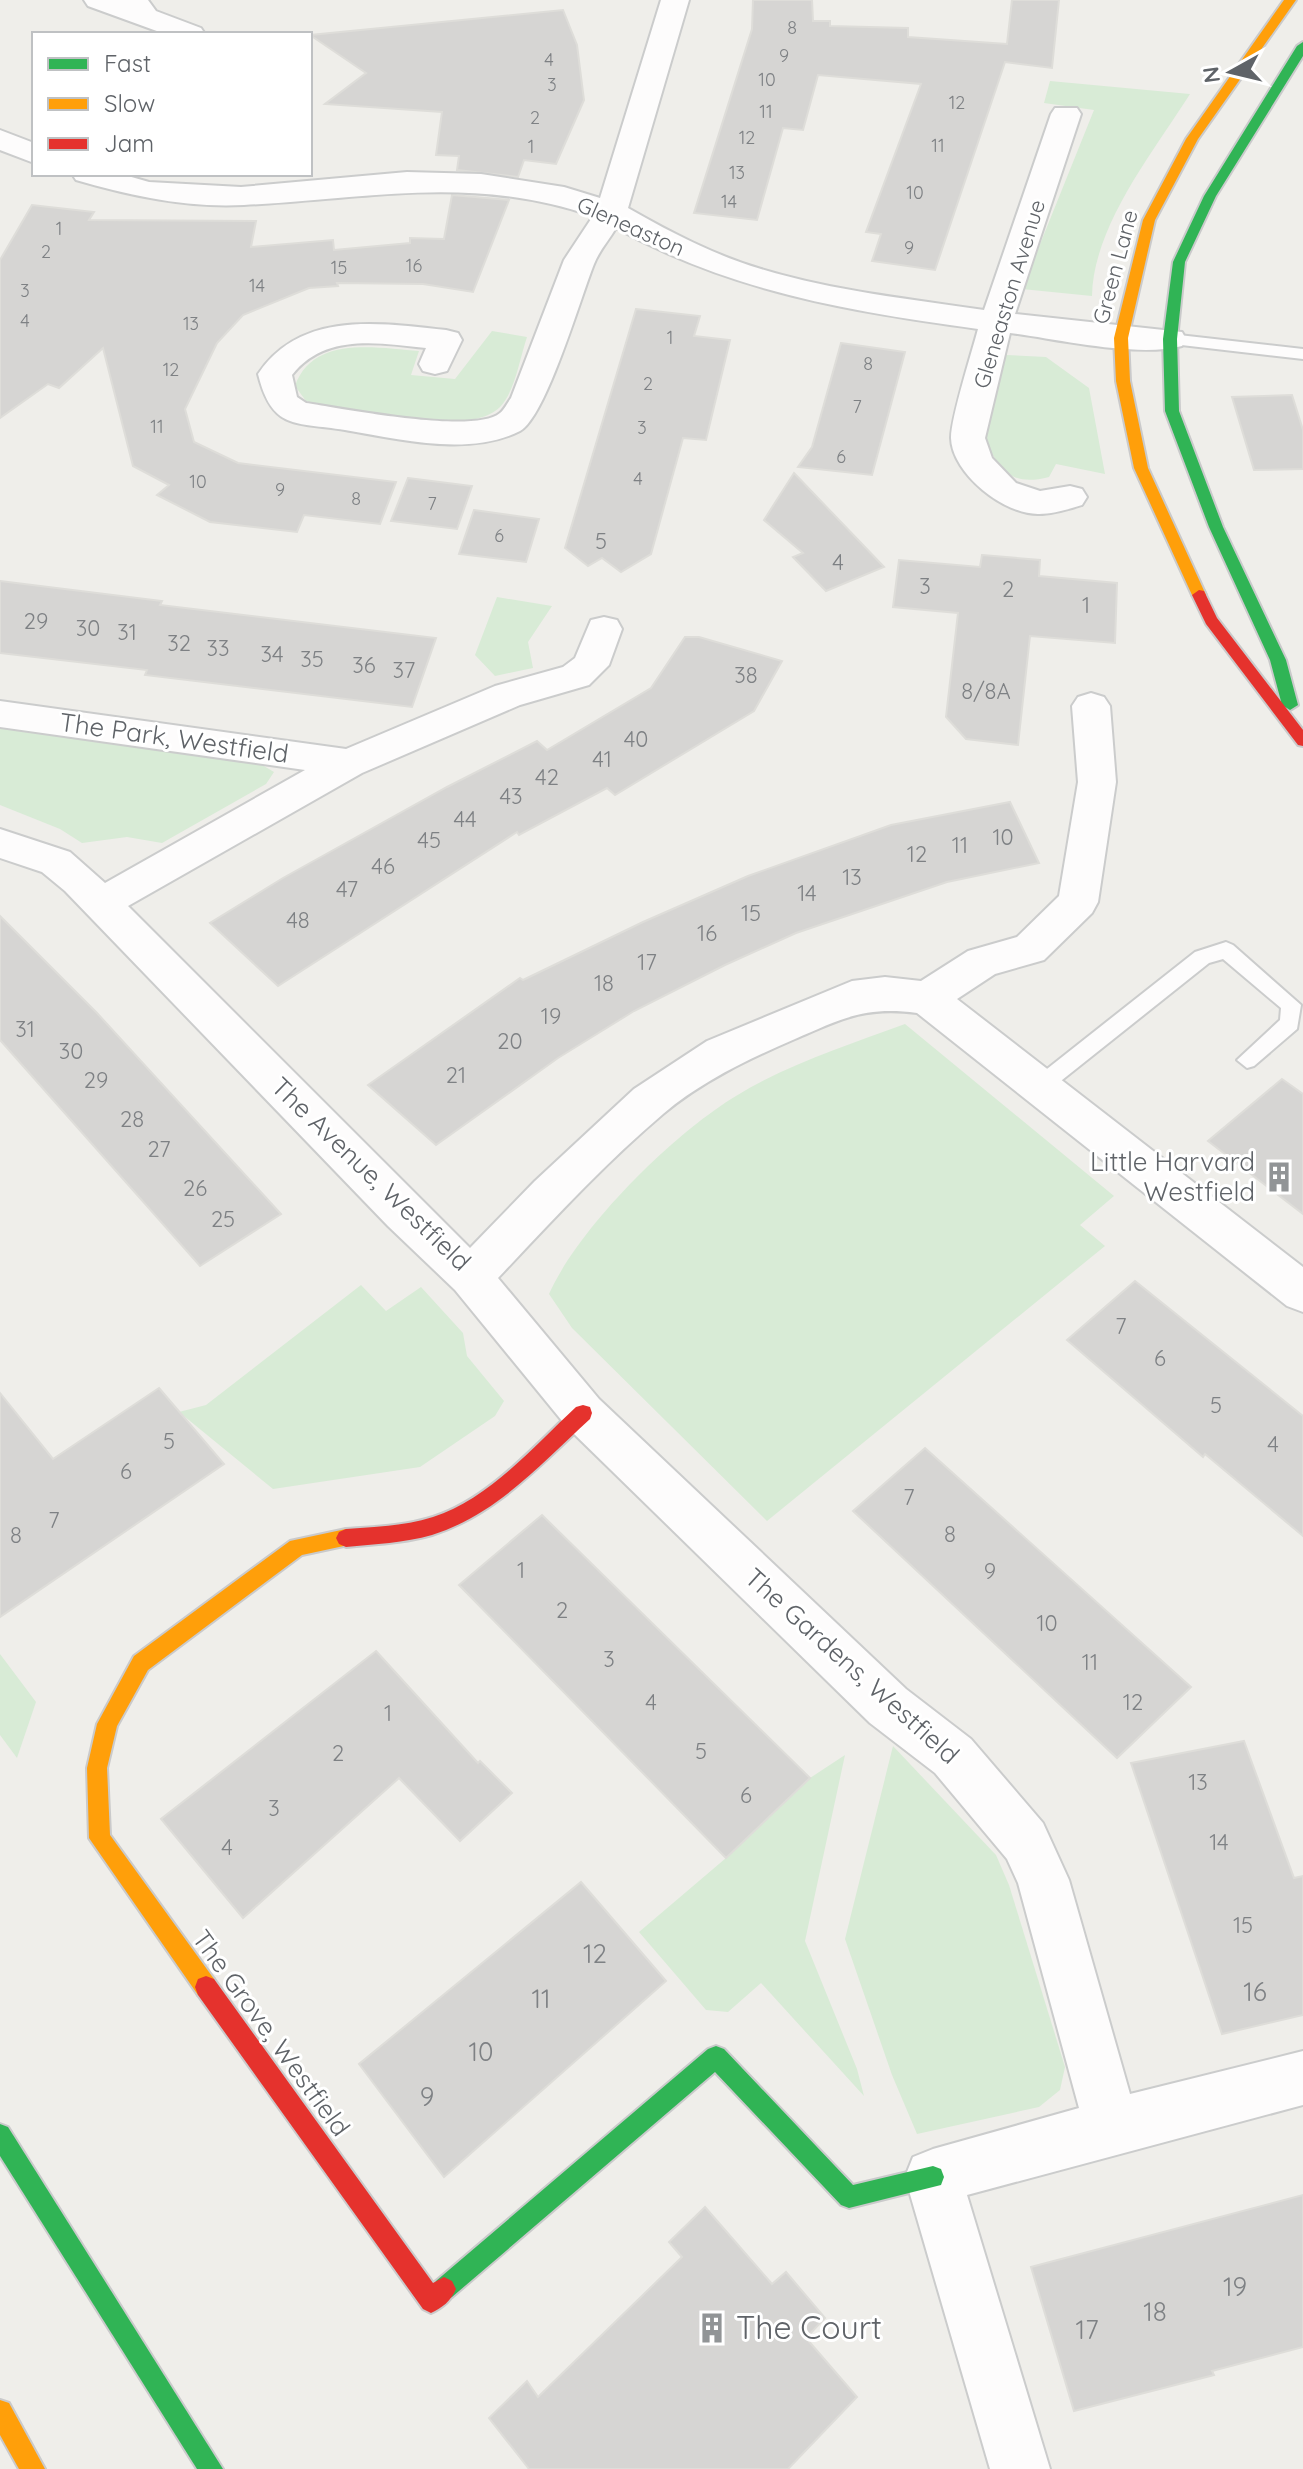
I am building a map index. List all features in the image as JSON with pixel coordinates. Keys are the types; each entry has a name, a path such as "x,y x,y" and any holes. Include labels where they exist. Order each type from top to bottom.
{"street":[{"path":"98,0 140,8 187,32"},
{"path":"435,364 446,340 358,332 304,347 284,358 275,374 282,402 296,412 419,431 484,431 511,422 527,399 580,260 611,212 675,0"},
{"path":"1285,8 1303,10"},
{"name":"Green Lane","path":"1285,8 1192,139 1149,220 1121,338 1123,381 1141,468 1211,620 1301,734"},
{"name":"Green Lane","path":"1301,734 1278,660 1216,527 1172,411 1170,339 1179,262 1210,196 1303,46"},
{"name":"Gleneaston Avenue","path":"1066,114 997,319 968,438 976,462 1004,491 1038,503 1070,497"},
{"path":"0,139 32,153"},
{"name":"Gleneaston","path":"94,176 148,191 241,196 407,181 481,183 564,196 611,212 674,247 749,276 851,301 1121,338 1170,339"},
{"path":"1121,338 1146,310 1167,239 1210,196"},
{"name":"The Park, Westfield","path":"102,903 349,763 508,695 576,676 591,665 604,629"},
{"path":"1091,706 1097,782 1078,902 1030,949 982,962 927,998 1303,1293"},
{"name":"The Park, Westfield","path":"0,714 349,763"},
{"name":"The Avenue, Westfield","path":"0,843 56,862 102,903 403,1213 471,1277 550,1194 649,1101 722,1053 852,997 885,993 927,998"},
{"name":"The Gardens, Westfield","path":"471,1277 583,1413 888,1706 953,1756 1025,1841 1043,1880 1112,2126"},
{"name":"The Grove, Westfield","path":"583,1413 461,1513 416,1528 327,1539 297,1547 141,1663 125,1683 95,1768 95,1808 100,1838 431,2301 716,2057 849,2197 933,2177"},
{"path":"1020,2469 933,2177 1112,2126 1303,2078"},
{"path":"0,2135 211,2469"},
{"path":"0,2412 33,2469"}],"lane":[{"path":"1170,339 1303,354"},
{"path":"1040,1086 1202,957 1226,950 1291,1005 1290,1023 1247,1060"}],"green space":[{"path":"1050,81 1190,94 1114,216 1095,270 1092,296 1022,289 1094,110 1044,103"},
{"path":"492,331 527,337 510,393 500,407 484,416 436,422 377,416 306,401 295,386 304,370 316,359 331,352 366,347 419,351 411,375 455,379"},
{"path":"1006,355 1046,357 1089,388 1105,474 1056,464 1049,477 1023,479 1014,477 999,464 981,432"},
{"path":"497,597 552,606 528,642 533,668 495,676 475,655"},
{"path":"0,725 257,762 274,772 266,784 162,843 127,837 82,843 60,829 0,805"},
{"path":"905,1024 1114,1196 1080,1225 1105,1246 767,1521 572,1328 549,1294 582,1240 630,1184 711,1113 776,1074"},
{"path":"361,1285 386,1311 421,1287 463,1333 467,1356 504,1401 495,1416 420,1467 273,1489 179,1412 206,1405"},
{"path":"0,1654 36,1702 17,1758 0,1735"},
{"path":"893,1746 996,1855 1009,1885 1065,2067 1060,2090 1039,2107 917,2134 892,2075 845,1939"},
{"path":"845,1755 805,1941 857,2069 864,2096 761,1983 728,2012 706,2010 639,1932 726,1858 810,1778"}],"building":[{"path":"753,0 812,0 813,21 830,21 830,26 908,28 908,37 1007,44 1012,0 1059,0 1052,68 1005,62 935,270 872,261 881,234 866,232 921,84 818,75 803,130 783,128 757,220 694,213 752,29"},
{"path":"563,10 577,45 584,100 556,164 524,160 518,177 457,170 459,156 436,155 442,112 325,104 366,73 312,35"},
{"path":"452,195 509,200 473,292 423,284 337,283 338,286 309,288 243,315 217,343 185,409 194,442 238,463 396,482 380,524 304,515 297,532 210,522 157,495 169,485 133,466 103,348 59,388 48,384 0,418 0,260 32,205 94,212 89,220 256,221 251,247 333,240 334,250 410,243 410,238 444,239"},
{"path":"636,309 700,316 694,336 730,340 706,440 683,438 651,554 621,572 602,558 588,566 565,548"},
{"path":"841,343 905,352 872,475 798,467 812,447"},
{"path":"1292,395 1303,430 1303,469 1254,470 1232,397"},
{"path":"794,473 884,567 826,591 793,557 803,553 764,520"},
{"path":"408,478 472,486 457,529 391,521"},
{"path":"474,510 539,519 526,562 459,554"},
{"path":"982,555 1040,560 1039,576 1117,583 1115,643 1030,636 1018,745 966,739 946,717 958,613 893,607 899,560 980,567"},
{"path":"0,581 162,601 160,605 436,638 412,707 145,675 147,670 0,653"},
{"path":"685,637 699,637 782,661 754,711 615,795 607,788 519,835 517,832 278,986 210,923 283,878 447,787 537,741 547,750 651,688"},
{"path":"1010,802 1039,863 947,882 796,933 725,965 634,1011 558,1058 436,1145 368,1085 520,978 523,980 643,922 748,876 891,825"},
{"path":"0,916 97,1013 281,1214 200,1266 0,1040"},
{"name":"Little Harvard Westfield","path":"1282,1079 1303,1094 1303,1214 1208,1141"},
{"path":"1135,1281 1303,1416 1303,1536 1205,1454 1203,1457 1067,1340"},
{"path":"159,1388 224,1464 0,1617 0,1393 53,1459"},
{"path":"925,1448 1191,1687 1117,1758 853,1511"},
{"path":"542,1515 810,1778 726,1858 459,1585"},
{"path":"376,1651 478,1763 480,1761 512,1793 460,1841 399,1778 243,1918 161,1819"},
{"path":"1244,1741 1294,1878 1303,1876 1303,2015 1222,2034 1131,1763"},
{"path":"581,1882 666,1981 444,2177 359,2064"},
{"path":"1303,2195 1303,2347 1212,2371 1214,2375 1074,2411 1031,2267"},
{"name":"The Court","path":"705,2207 772,2284 786,2272 825,2318 806,2338 857,2397 788,2469 529,2469 489,2418 527,2381 538,2397 682,2257 669,2242"}],"traffic: fast":[{"path":"1290,705 1278,660 1216,527 1172,411 1170,339 1179,262 1210,196 1303,46"},
{"path":"444,2289 716,2057 849,2197 933,2177"},
{"path":"0,2135 211,2469"}],"traffic: slow":[{"path":"1199,595 1141,468 1123,381 1121,338 1149,220 1192,139 1290,0"},
{"path":"206,1987 100,1838 97,1768 107,1724 141,1663 297,1547 346,1538"},
{"path":"0,2412 33,2469"}],"traffic: jam":[{"path":"1199,595 1211,620 1303,741"},
{"path":"346,1538 419,1529 463,1513 517,1474 583,1413"},
{"path":"206,1987 431,2301 444,2289"}],"place":[{"name":"Little Harvard Westfield","path":"1279,1177"},
{"name":"The Court","path":"712,2328"}]}
